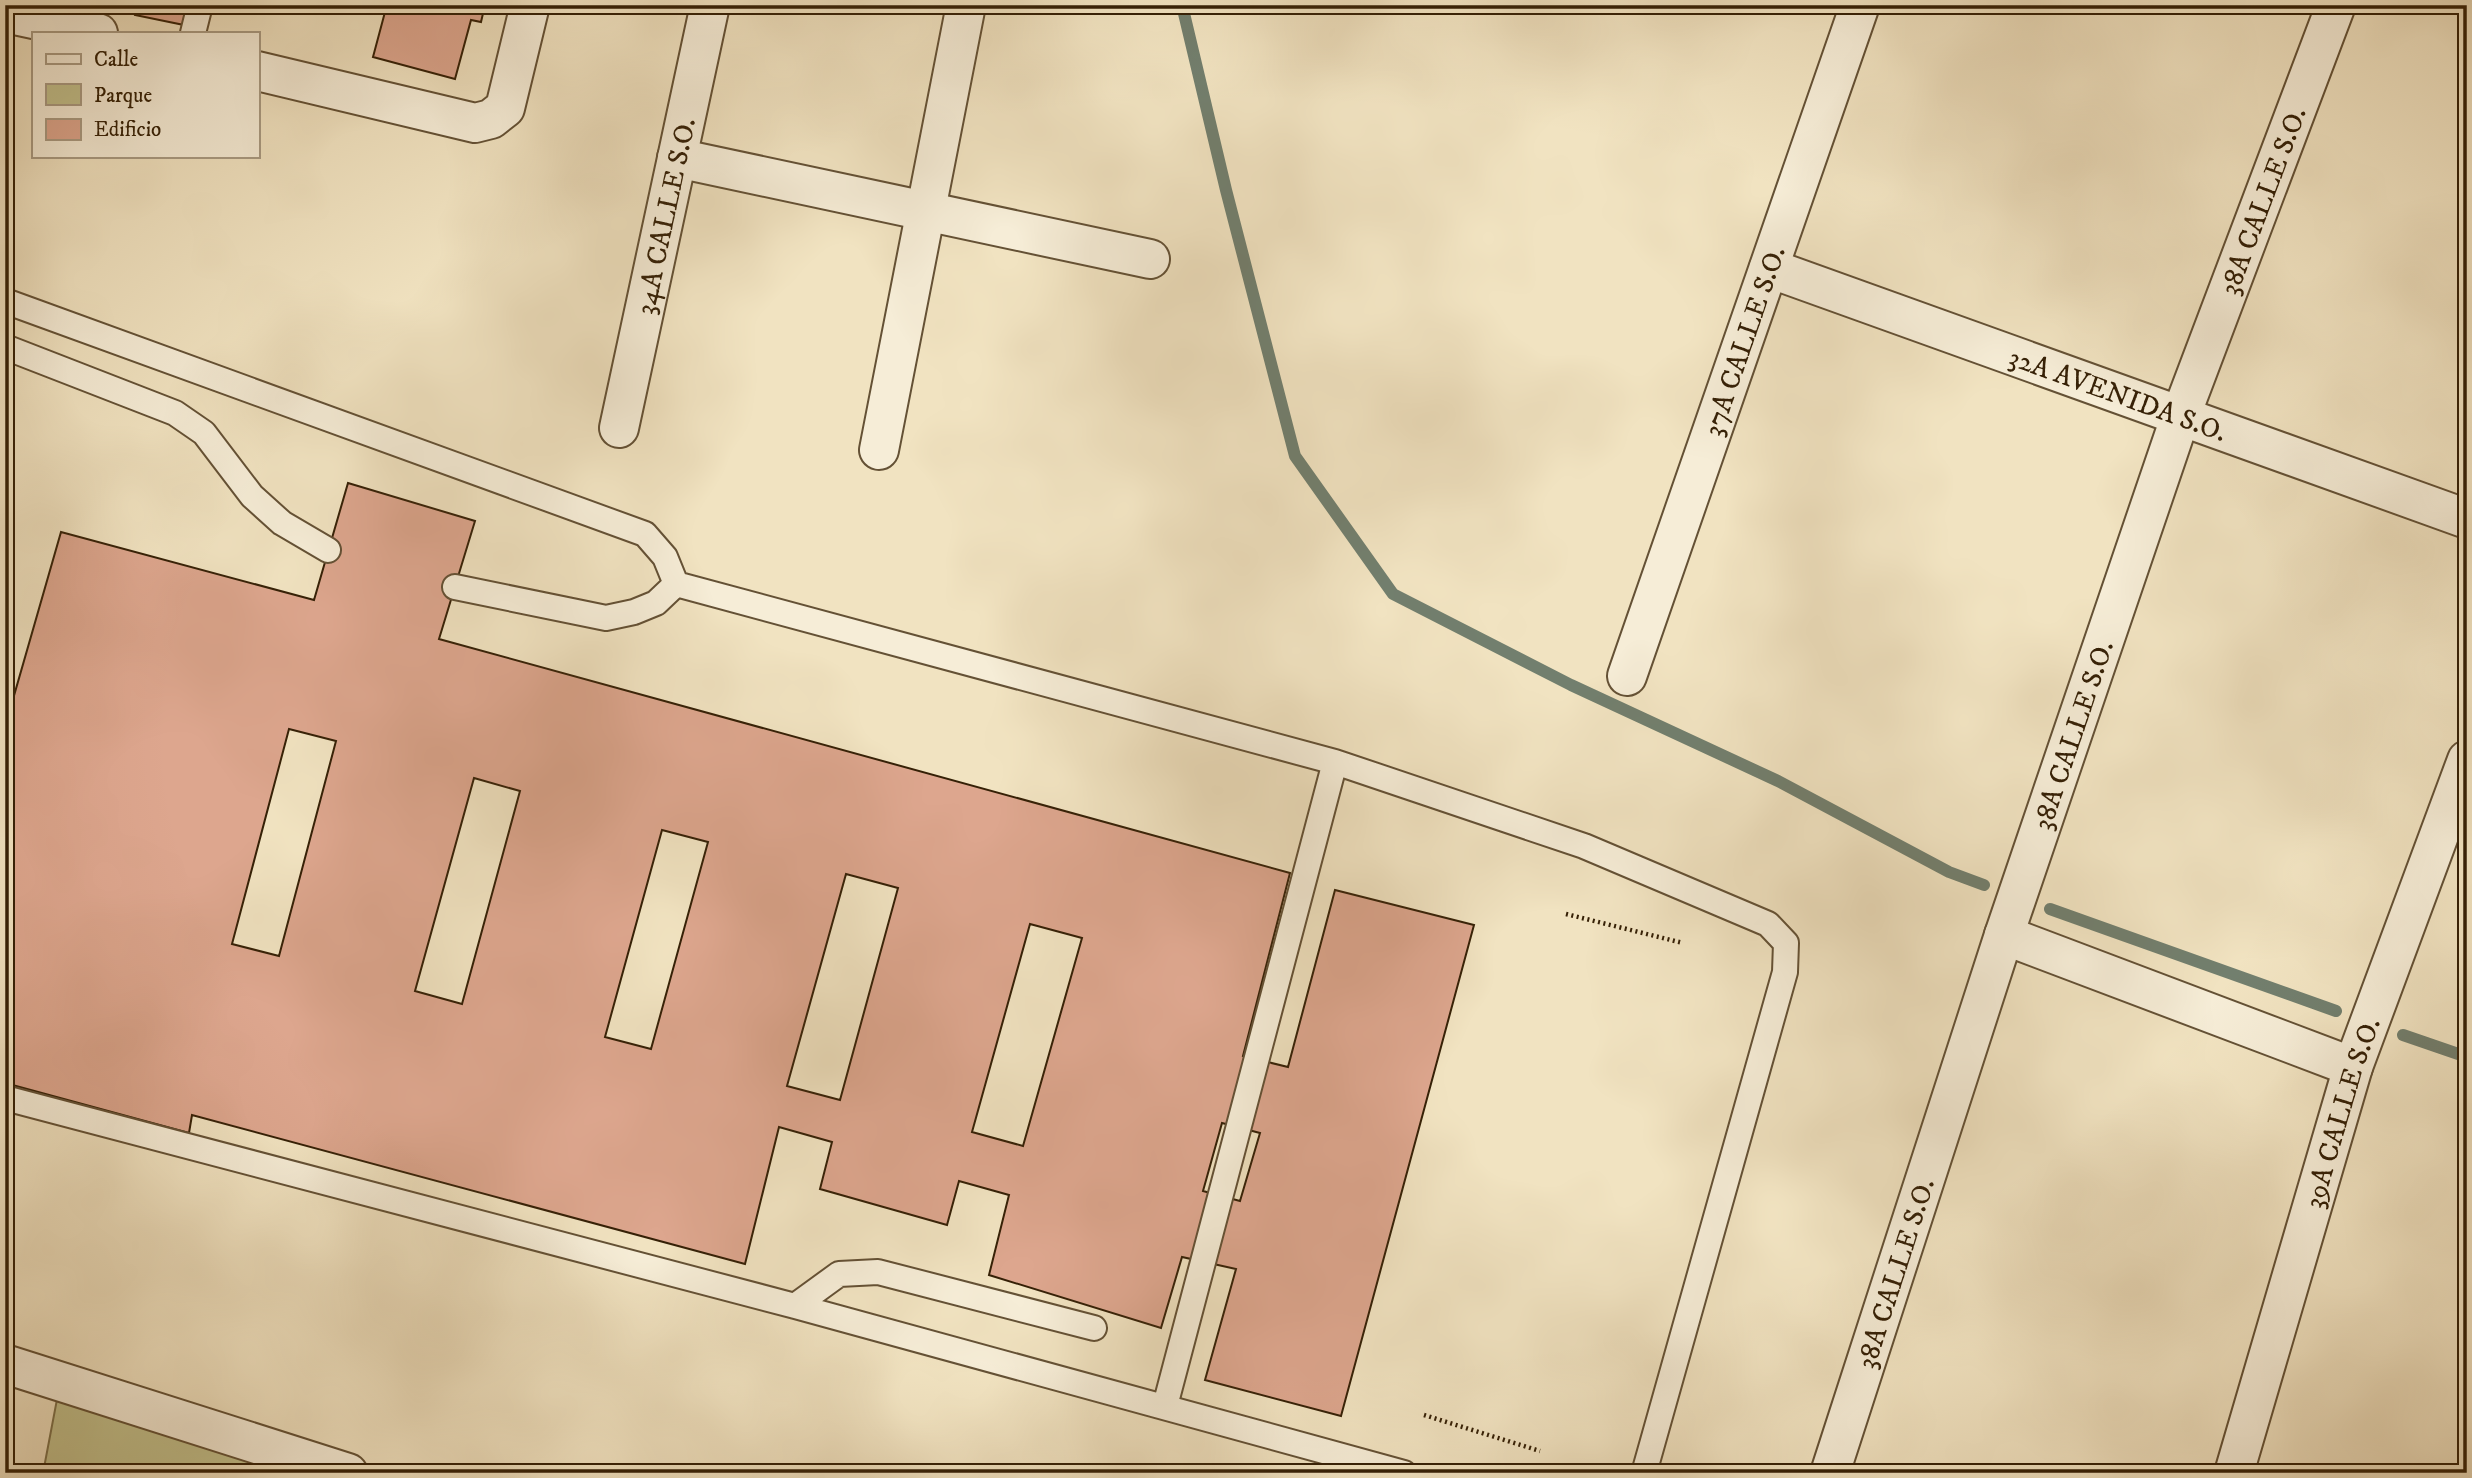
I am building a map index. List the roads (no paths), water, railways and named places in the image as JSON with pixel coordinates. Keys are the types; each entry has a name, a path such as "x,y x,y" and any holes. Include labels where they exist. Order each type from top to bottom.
{"street":[{"path":"259,71 475,123 491,119 505,108 530,5"},
{"name":"34A CALLE S.O.","path":"619,428 710,5"},
{"path":"879,450 928,212 966,5"},
{"name":"37A CALLE S.O.","path":"1627,676 1860,5"},
{"name":"38A CALLE S.O.","path":"1830,1473 2004,934 2181,415 2336,5"},
{"path":"5,13 93,32"},
{"path":"677,158 1150,259"},
{"name":"32A AVENIDA S.O.","path":"1769,268 2467,519"},
{"name":"39A CALLE S.O.","path":"2234,1473 2353,1067 2467,760"},
{"path":"2004,934 2353,1067"},
{"path":"5,1364 348,1473"}],"lane":[{"path":"193,32 200,5"},
{"path":"5,300 645,534 666,557 676,584"},
{"path":"5,347 175,413 204,433 252,496 282,523 328,550"},
{"path":"455,587 606,618 634,612 656,603 676,584"},
{"path":"676,584 1335,762 1584,846 1768,924 1786,943 1785,972 1644,1473"},
{"path":"1165,1406 1335,762"},
{"path":"5,1098 795,1306 1404,1473"},
{"path":"795,1306 839,1274 878,1272 1094,1328"}],"waterway":[{"path":"1182,5 1226,190 1295,456 1393,594 1571,685 1778,781 1949,872 1984,885"},
{"path":"2050,909 2336,1011"},
{"path":"2403,1035 2467,1057"}]}
